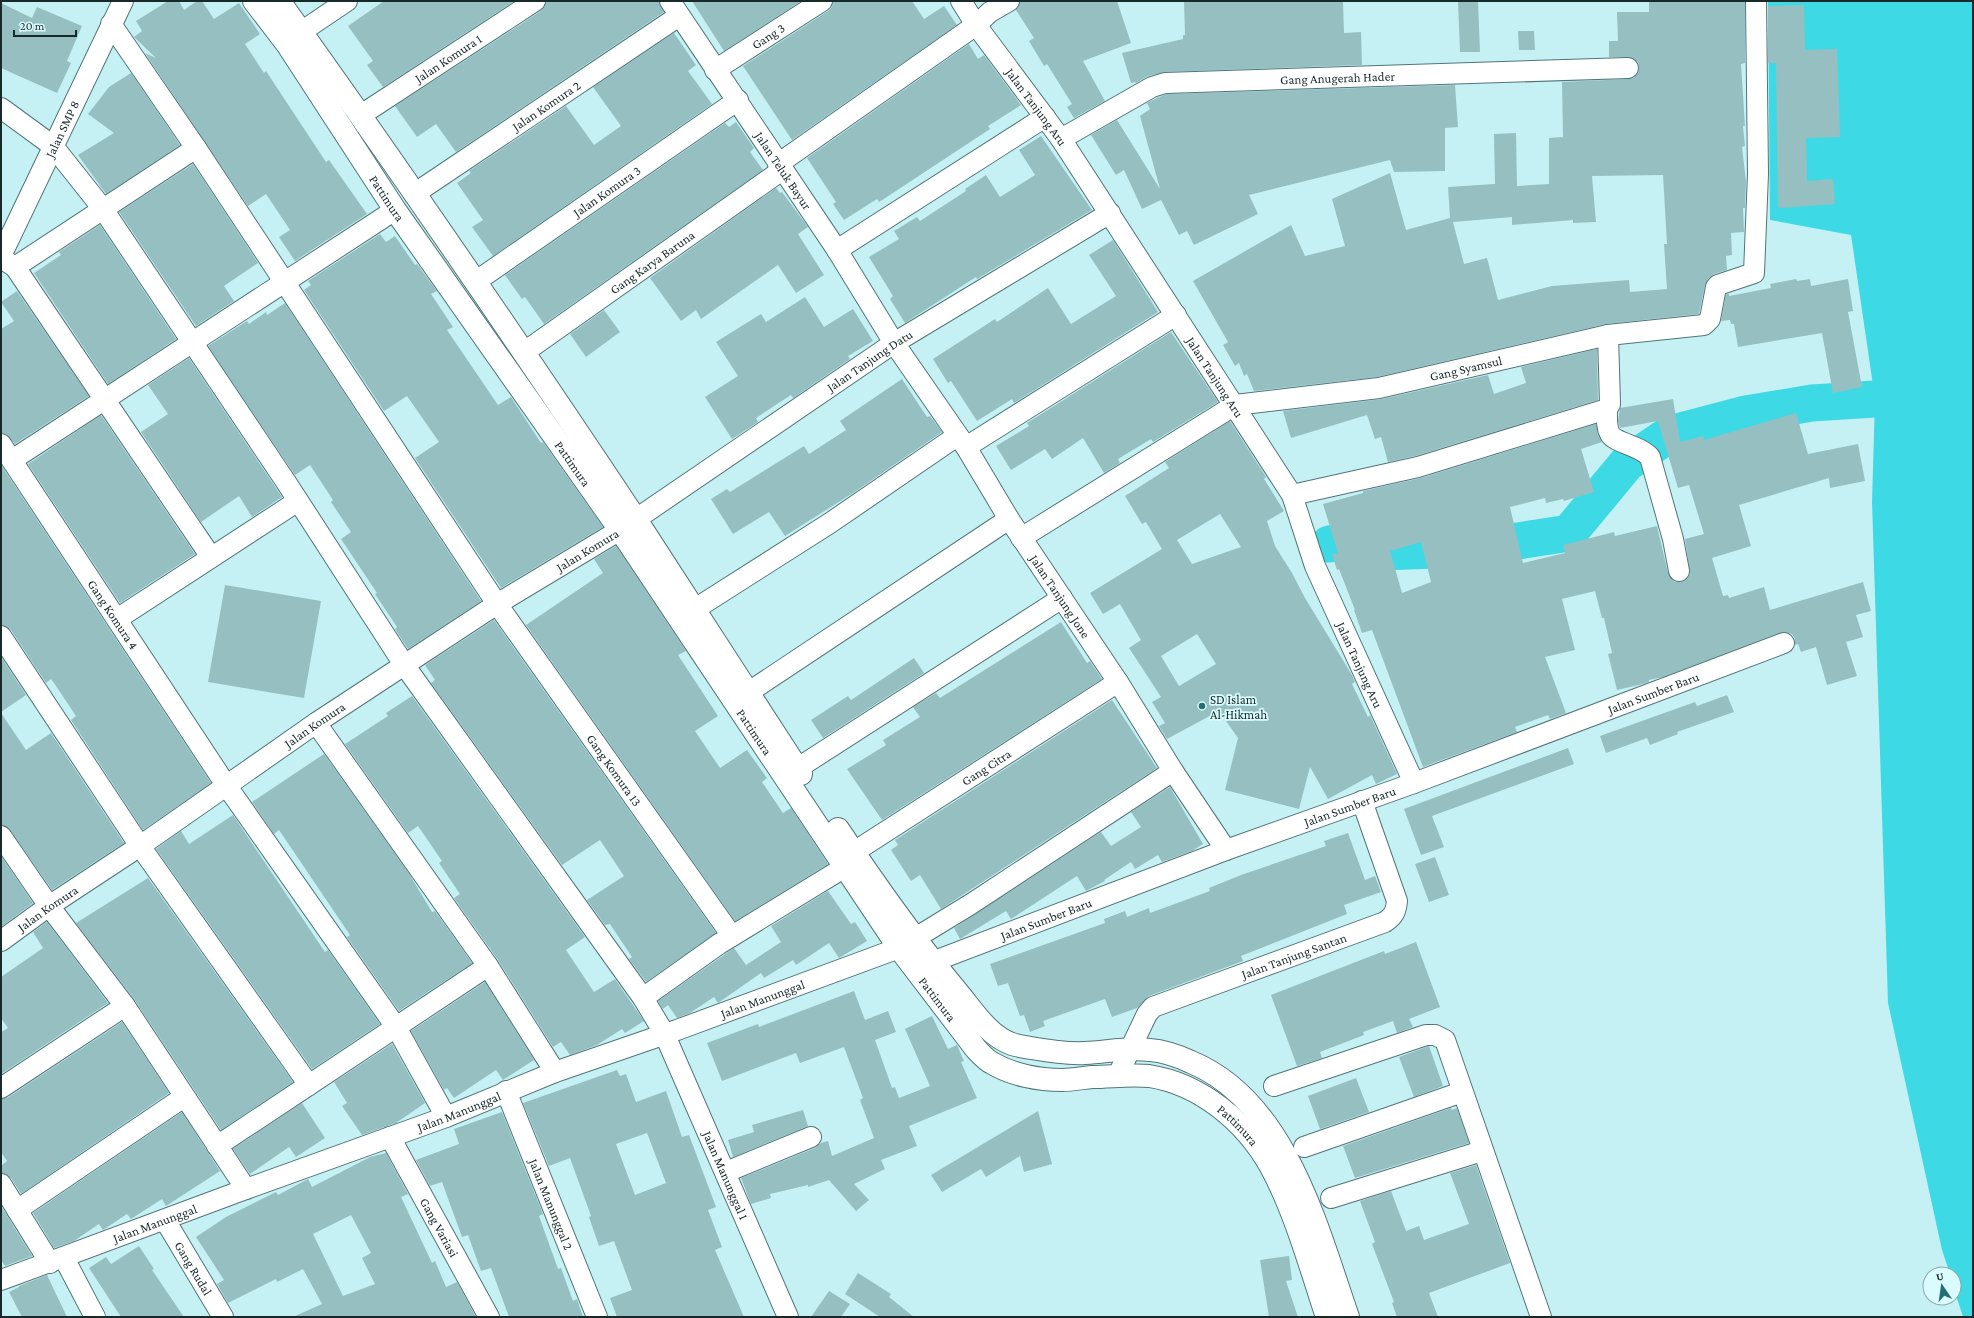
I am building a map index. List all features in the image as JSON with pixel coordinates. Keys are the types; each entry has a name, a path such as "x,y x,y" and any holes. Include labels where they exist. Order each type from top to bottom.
{"main road":[{"name":"Pattimura","path":"254,1 291,51 395,210 627,524 695,609 798,768 849,860"},
{"name":"Pattimura","path":"279,1 361,115 523,353 627,524 849,860 925,967 976,1049 992,1063 1032,1078 1062,1080 1117,1076 1148,1076 1174,1082 1203,1095 1232,1117 1271,1167 1291,1213 1327,1317"},
{"name":"Pattimura","path":"925,967 990,1031 1012,1044 1050,1051 1083,1053 1130,1049 1151,1050 1172,1054 1205,1068 1243,1095 1273,1135 1309,1204 1348,1317"}],"street":[{"name":"Jalan SMP 8","path":"6,260 53,146 122,1"},
{"path":"301,32 347,1"},
{"name":"Jalan Komura 1","path":"361,115 536,1"},
{"name":"Gang 3","path":"715,70 822,1"},
{"name":"Jalan Tanjung Aru","path":"961,1 976,25 1061,139 1292,495 1315,566 1414,783"},
{"name":"Gang Karya Baruna","path":"523,353 976,25 990,12 1009,1"},
{"name":"Gang Syamsul","path":"1235,405 1379,388 1608,335 1704,325 1710,319 1716,287 1754,273 1758,174 1756,1"},
{"name":"Jalan Teluk Bayur","path":"674,9 715,70 738,100 780,167 837,250 894,343"},
{"name":"Jalan Komura 2","path":"414,194 674,9"},
{"name":"Gang Komura 13","path":"111,24 196,148 283,282 497,604 732,936"},
{"name":"Gang Anugerah Hader","path":"1061,139 1152,87 1165,82 1628,68"},
{"name":"Jalan Komura 3","path":"475,282 738,100"},
{"name":"Jalan Manunggal 1","path":"1,108 53,146 103,209 298,501 405,666 643,998 664,1033 726,1172 788,1317"},
{"path":"837,250 1044,117"},
{"path":"196,148 103,209 6,260 104,400 211,558"},
{"path":"12,460 192,344 283,282 395,210"},
{"name":"Jalan Tanjung Datu","path":"627,524 894,343 1110,213"},
{"path":"695,609 962,441 1176,315"},
{"path":"1608,335 1610,404 1607,409 1610,435 1617,440 1640,448 1650,457 1673,539 1679,571"},
{"name":"Jalan Tanjung Jone","path":"894,343 962,441 1021,538 1118,682 1173,771 1226,850"},
{"path":"1021,538 1235,405"},
{"path":"1292,495 1418,467 1607,409"},
{"name":"Gang Komura 4","path":"1,444 226,784 396,1027 446,1117"},
{"path":"117,619 298,501"},
{"path":"749,692 1009,519"},
{"name":"Jalan Komura","path":"1,941 49,906 140,846 226,784 316,723 405,666 497,604 627,524"},
{"path":"798,768 1062,598"},
{"path":"1,636 140,846 309,1085"},
{"name":"Jalan Sumber Baru","path":"925,967 1226,850 1414,783 1784,643"},
{"name":"Gang Citra","path":"643,998 732,936 1118,682"},
{"path":"316,723 488,966 555,1072"},
{"name":"Jalan Manunggal","path":"1,1280 57,1261 246,1188 446,1117 555,1072 907,943 971,904 1173,771"},
{"name":"Jalan Tanjung Santan","path":"1117,1076 1146,1014 1153,1007 1386,922 1392,917 1396,911 1397,901 1362,802"},
{"path":"1,836 49,906 125,1006 184,1097 246,1188"},
{"path":"217,1146 488,966"},
{"path":"1,1088 125,1006"},
{"path":"1274,1086 1426,1035 1432,1035 1445,1040 1482,1151 1541,1317"},
{"name":"Jalan Manunggal 2","path":"506,1091 597,1317"},
{"path":"1304,1147 1462,1092"},
{"path":"17,1210 184,1097"},
{"name":"Gang Variasi","path":"390,1137 489,1317"},
{"path":"726,1172 811,1137"},
{"path":"1331,1198 1482,1151"},
{"path":"1,1184 17,1210 57,1261 95,1317"},
{"name":"Gang Rudal","path":"164,1220 223,1317"}],"water":[{"path":"1768,1 1973,1 1973,1317 1963,1317 1959,1306 1962,1306 1962,1266 1947,1266 1942,1250 1888,1003 1872,502 1875,399 1851,235 1770,220"}],"building":[{"path":"168,1 179,1 184,10 197,1 202,1 214,19 239,3 260,34 245,44 264,73 266,71 326,162 329,160 367,214 295,261 279,237 290,230 266,194 248,206 145,53 156,58 134,37 142,31 136,21"},
{"path":"384,1 514,1 383,87 367,65 373,61 348,26"},
{"path":"546,1 659,1 664,12 456,152 436,124 417,137 395,106 541,11 545,6"},
{"path":"692,1 801,1 724,51"},
{"path":"833,1 912,1 924,19 944,6 957,25 792,140 743,66 828,11 832,7"},
{"path":"1020,1 1117,1 1131,43 1083,61 1105,101 1074,118 1067,107 1072,104 1047,64 1044,66 1029,41 1034,38 1016,10"},
{"path":"1184,1 1343,1 1344,33 1361,32 1362,65 1165,72 1148,76 1136,83 1131,83 1122,53 1183,39 1183,35 1185,35"},
{"path":"1458,1 1478,1 1480,52 1460,52"},
{"path":"1649,1 1745,1 1745,63 1741,64 1745,126 1743,126 1745,146 1742,147 1746,182 1745,208 1743,208 1744,232 1731,233 1732,255 1726,256 1727,270 1714,274 1708,279 1705,285 1699,314 1606,324 1377,377 1254,391 1247,374 1244,376 1239,363 1235,366 1223,345 1228,342 1193,281 1291,225 1305,256 1345,246 1332,199 1390,173 1406,230 1450,218 1448,187 1495,184 1494,134 1516,133 1517,186 1549,184 1549,138 1563,137 1562,82 1634,78 1639,68 1638,62 1628,57 1609,57 1609,41 1618,41 1617,12 1649,12","holes":["1663,175 1667,244 1664,244 1667,289 1630,292 1629,280 1552,286 1498,300 1487,258 1464,264 1453,222 1512,217 1512,225 1573,220 1573,223 1596,222 1592,176"]},
{"path":"1,3 32,18 37,7 82,26 67,61 71,63 57,93 1,68"},
{"path":"1804,5 1805,50 1837,49 1840,137 1806,138 1807,181 1833,179 1835,204 1780,208 1778,206 1776,63 1768,63 1768,6"},
{"path":"1518,31 1534,31 1535,50 1519,50"},
{"path":"674,33 696,65 688,71 712,104 493,256 472,227 483,220 457,183 471,173 469,171 566,106 594,145 621,126 593,87"},
{"path":"969,44 978,59 984,55 1021,105 988,126 990,129 896,191 879,202 877,199 844,220 833,204 836,202 807,158"},
{"path":"131,73 180,145 106,194 78,155 114,133 88,114 109,87"},
{"path":"1455,85 1458,127 1445,128 1445,171 1394,172 1390,160 1249,195 1258,214 1194,245 1187,231 1179,235 1161,200 1142,209 1124,170 1116,175 1091,135 1117,120 1160,189 1140,116 1150,109 1147,103 1167,94"},
{"path":"736,122 754,148 750,152 763,170 544,324 525,297 522,299 505,275 725,123 729,127"},
{"path":"1041,136 1092,210 977,279 976,277 905,323 890,299 893,296 869,257 899,239 894,231 917,217 920,221 966,191 965,189 986,175 1000,197 1035,175 1019,150"},
{"path":"193,164 258,263 224,286 234,301 196,326 119,212"},
{"path":"776,188 780,193 782,192 808,227 798,234 824,275 796,293 778,265 701,319 696,310 681,321 650,278"},
{"path":"100,225 176,339 108,384 34,273 61,255 59,252"},
{"path":"380,234 386,242 395,236 415,265 417,264 437,291 431,294 453,327 447,330 498,405 511,397 541,443 543,442 603,527 501,588 415,458 439,442 407,396 384,411 304,290 311,285 308,281"},
{"path":"1113,240 1158,312 1014,403 1012,399 977,421 951,381 948,383 933,359 995,319 997,322 1048,288 1071,324 1116,296 1089,255"},
{"path":"1796,279 1797,281 1810,279 1811,286 1848,279 1853,311 1848,312 1862,387 1833,393 1822,333 1738,347 1734,324 1731,324 1730,320 1721,321 1726,294 1729,294 1729,296 1771,288 1770,284"},
{"path":"17,291 89,396 15,444 6,434 1,433 1,329 14,321 1,302"},
{"path":"805,297 824,327 853,309 873,341 848,356 850,359 793,398 791,395 756,418 758,422 732,439 705,397 738,376 716,342 761,314 766,322"},
{"path":"285,303 481,601 408,649 395,629 397,627 375,594 377,593 341,539 351,532 331,502 333,500 310,465 295,475 208,346 247,321 249,324 266,312 267,315"},
{"path":"604,310 620,332 586,357 570,334"},
{"path":"1171,332 1218,402 1153,442 1151,439 1118,459 1120,463 1104,473 1083,438 1052,459 1045,449 1011,470 996,446 1029,426 1027,423"},
{"path":"1597,349 1598,400 1415,456 1388,462 1381,437 1375,439 1367,415 1291,438 1283,411 1382,399 1488,375 1494,394 1526,383 1521,367"},
{"path":"189,358 282,497 252,517 239,496 201,522 141,432 168,414 148,385"},
{"path":"902,379 927,417 930,416 942,432 853,493 785,536 769,512 733,534 711,499 727,489 730,492 804,446 809,454 846,430 840,421"},
{"path":"1673,399 1680,442 1703,436 1704,440 1796,413 1808,454 1858,444 1865,481 1830,488 1829,478 1739,505 1751,546 1712,558 1723,596 1728,595 1729,598 1764,587 1770,610 1863,582 1871,611 1856,615 1863,637 1846,642 1857,676 1827,685 1816,647 1801,652 1798,644 1795,645 1795,639 1792,634 1785,632 1663,677 1649,680 1649,682 1617,690 1608,654 1612,653 1604,618 1602,618 1595,591 1562,599 1575,650 1545,657 1566,713 1550,719 1548,715 1515,727 1517,732 1423,767 1372,630 1362,633 1339,569 1337,570 1332,554 1338,553 1323,504 1363,493 1363,491 1421,478 1596,424 1598,434 1602,442 1581,449 1594,492 1564,501 1563,499 1546,503 1545,498 1510,507 1523,563 1565,553 1563,545 1614,532 1615,536 1657,526 1668,573 1675,582 1681,582 1687,579 1690,574 1685,539 1704,534 1689,485 1678,488 1658,421 1620,428 1618,421 1620,408","holes":["1421,542 1431,582 1402,593 1390,551"]},
{"path":"101,415 195,554 120,603 28,464"},
{"path":"1230,421 1266,477 1264,479 1284,511 1267,521 1275,546 1352,675 1355,682 1352,684 1368,717 1370,715 1397,774 1376,784 1372,775 1328,799 1310,767 1299,809 1225,790 1238,738 1219,711 1167,739 1159,726 1165,723 1152,702 1161,697 1129,648 1141,640 1120,604 1103,614 1090,593 1162,549 1146,522 1142,524 1125,496 1169,468 1165,462","holes":["1220,514 1241,547 1192,564 1177,540","1197,634 1216,664 1179,686 1161,656"]},
{"path":"1,465 211,783 143,830 71,720 76,716 54,683 51,679 46,683 11,630 1,625"},
{"path":"616,546 686,651 678,655 718,716 695,731 720,768 747,750 767,778 762,782 783,813 791,808 828,864 735,921 526,625 603,573 594,559"},
{"path":"225,585 321,601 304,698 208,682"},
{"path":"494,620 716,933 646,982 629,959 632,957 610,924 605,925 587,900 624,876 600,840 562,865 431,683 435,680 425,665"},
{"path":"1061,622 1087,663 1090,661 1102,679 882,820 847,769 886,745 883,740 920,717 913,707 936,693 940,698"},
{"path":"1,657 26,695 1,712"},
{"path":"914,658 924,673 823,738 811,720 848,696 851,700"},
{"path":"1727,695 1734,712 1677,732 1678,734 1650,745 1647,738 1606,753 1600,736 1695,702 1697,706"},
{"path":"412,696 585,937 566,950 594,992 615,979 644,1021 625,1033 622,1029 597,1045 570,1055 561,1042 553,1047 498,960 454,898 460,894 439,863 442,861 418,826 408,833 345,744 388,716 386,713"},
{"path":"1112,700 1157,768 941,909 920,875 911,881 891,850 898,845 895,840"},
{"path":"1,713 26,750 51,733 124,843 52,890 10,830 1,825"},
{"path":"1568,748 1574,764 1432,816 1444,847 1421,855 1404,809"},
{"path":"324,754 408,872 432,912 435,911 472,963 399,1011 347,937 350,935 279,830 274,834 252,802"},
{"path":"1170,787 1203,844 1192,851 1162,862 1158,855 1135,869 1131,862 1104,880 1105,881 1086,891 1077,876 1011,919 1006,911 960,939 954,928 1101,832 1111,846 1141,827 1131,812"},
{"path":"233,815 325,952 328,950 380,1024 312,1069 156,849 181,831 189,844"},
{"path":"1348,833 1365,880 1375,876 1381,892 1344,905 1347,914 1241,956 1243,961 1149,996 1137,1008 1112,1017 1105,999 1043,1021 1045,1026 1030,1032 1024,1015 1020,1016 1008,983 998,986 990,964 1105,923 1104,919 1125,911 1127,917 1149,908 1150,913 1210,891 1209,888 1241,875 1326,846 1324,841"},
{"path":"1,856 33,903 1,927"},
{"path":"1435,857 1449,895 1429,902 1415,864"},
{"path":"148,878 293,1082 221,1130 134,999 76,923"},
{"path":"828,891 851,924 855,922 867,941 839,958 829,943 796,965 793,960 764,978 761,973 718,1003 714,997 690,1013 677,1018 668,1005 663,1009 658,1001 734,948 746,965 781,942 771,926"},
{"path":"47,922 108,1003 1,1074 1,1032 8,1028 1,1018 1,977 43,948 33,932"},
{"path":"1416,942 1440,1007 1409,1019 1413,1027 1397,1033 1393,1021 1363,1032 1364,1035 1320,1052 1322,1058 1297,1066 1271,995 1384,951 1385,954"},
{"path":"485,982 534,1060 503,1080 496,1070 454,1098 447,1088 444,1090 411,1031"},
{"path":"854,991 865,1020 888,1011 896,1032 875,1040 892,1088 895,1087 899,1098 930,1086 905,1029 932,1016 948,1049 957,1045 964,1061 961,1062 977,1098 909,1126 917,1146 881,1160 885,1169 854,1184 869,1200 856,1211 829,1180 808,1187 808,1185 770,1194 771,1198 751,1204 741,1178 815,1148 821,1143 828,1141 832,1156 874,1138 860,1100 863,1098 844,1047 800,1063 796,1053 722,1081 707,1043 758,1024 759,1027"},
{"path":"122,1022 169,1093 21,1194 11,1178 1,1173 1,1166 7,1161 1,1152 1,1099 7,1098"},
{"path":"392,1044 425,1103 396,1123 362,1135 342,1106 347,1103 334,1082"},
{"path":"1429,1046 1443,1086 1414,1097 1399,1057"},
{"path":"617,1070 620,1076 626,1074 636,1102 666,1091 682,1137 689,1135 716,1207 708,1210 722,1247 715,1250 744,1317 617,1317 610,1298 632,1290 614,1241 599,1246 589,1217 591,1216 570,1158 549,1166 523,1103","holes":["647,1133 666,1183 635,1195 616,1144"]},
{"path":"1356,1078 1369,1112 1320,1129 1308,1096"},
{"path":"302,1103 325,1138 296,1157 289,1147 250,1174 233,1149"},
{"path":"1451,1108 1452,1110 1457,1108 1469,1143 1355,1178 1343,1146"},
{"path":"803,1110 808,1126 733,1157 728,1140 754,1132 752,1125"},
{"path":"1038,1111 1052,1164 1024,1172 1020,1156 986,1177 981,1169 942,1192 931,1175"},
{"path":"182,1112 220,1171 166,1206 162,1199 131,1219 127,1214 103,1230 99,1224 74,1241 54,1248 33,1213"},
{"path":"502,1112 543,1214 539,1216 558,1269 561,1268 573,1301 577,1299 583,1317 509,1317 491,1268 481,1271 468,1235 462,1237 442,1182 430,1186 416,1160 459,1144 454,1129"},
{"path":"386,1153 408,1194 401,1197 432,1263 435,1261 446,1287 457,1282 476,1317 293,1317 322,1304 303,1269 277,1282 276,1279 228,1303 217,1284 224,1280 196,1237 226,1217 276,1192 278,1195 308,1179 312,1187 370,1157","holes":["351,1215 371,1253 362,1258 375,1284 343,1296 313,1234"]},
{"path":"1476,1165 1510,1263 1429,1293 1438,1317 1397,1317 1392,1303 1394,1302 1372,1244 1375,1242 1360,1201 1391,1191 1406,1231 1419,1226 1424,1240 1469,1224 1450,1173"},
{"path":"1,1206 32,1256 5,1266 1,1260"},
{"path":"139,1246 154,1269 152,1270 184,1317 121,1317 89,1268 106,1257 111,1264"},
{"path":"1289,1256 1292,1280 1286,1281 1298,1317 1269,1317 1260,1260"},
{"path":"858,1273 891,1294 889,1297 914,1317 880,1317 845,1294"},
{"path":"47,1275 67,1317 22,1317 9,1292 19,1286"},
{"path":"829,1291 850,1304 841,1317 811,1317"}],"waterway":[{"path":"1329,544 1362,539 1380,552 1467,549 1569,533 1627,463 1670,434 1746,414 1812,403 1875,399"}],"place":[{"name":"SD Islam Al-Hikmah","path":"1202,706"}]}
